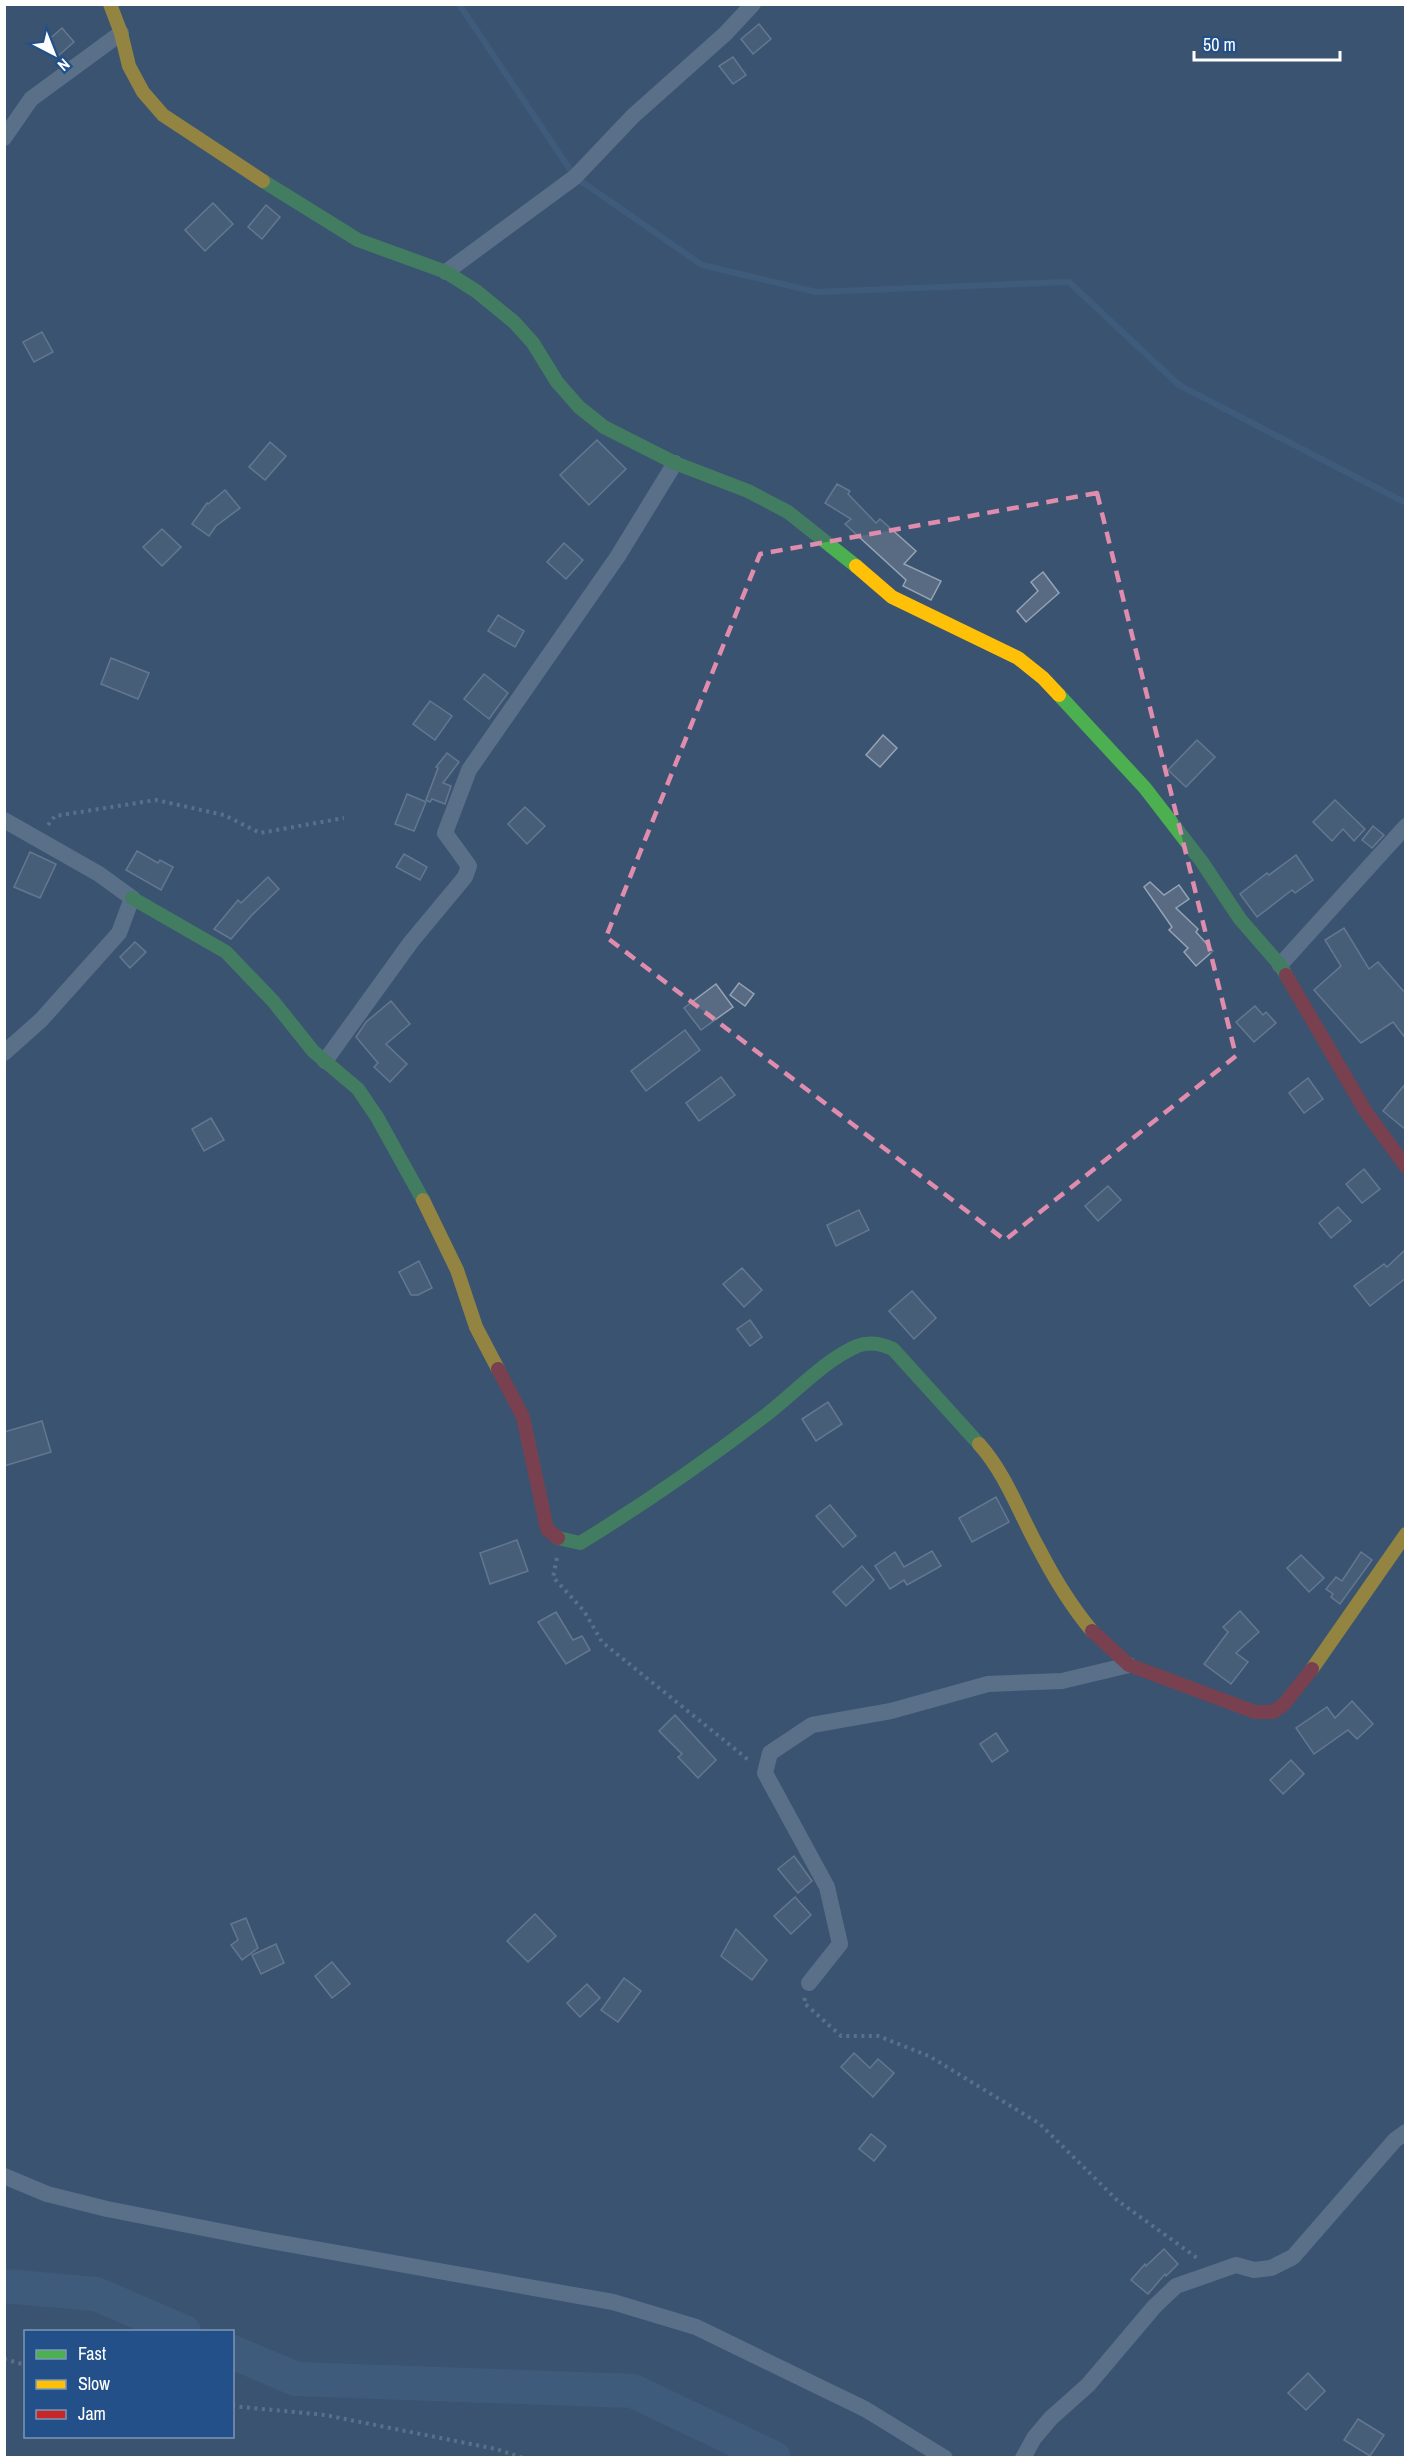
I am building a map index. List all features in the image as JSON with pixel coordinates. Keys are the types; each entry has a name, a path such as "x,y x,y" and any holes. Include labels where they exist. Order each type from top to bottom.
{"street":[{"path":"110,4 121,33 129,66 143,92 163,115 200,141 358,240 446,272 476,291 514,322 533,343 557,382 579,407 604,427 675,464 748,491 788,512 828,542 892,597 1018,658 1043,678 1144,788 1202,862 1240,919 1280,965 1366,1112 1406,1167"},
{"path":"446,272 574,177 633,116 725,34 753,4"},
{"path":"4,138 31,99 121,33"},
{"path":"326,1061 411,942 465,877 469,866 445,833 469,770 618,556 675,464"},
{"path":"4,820 39,838 99,874 132,898 226,952 273,1001 313,1051 358,1089 401,1158 457,1270 476,1326 523,1417 547,1529 561,1540 580,1543 609,1526 748,1429 842,1354 860,1345 878,1343 893,1349 987,1452 1000,1471 1039,1550 1076,1612 1102,1642 1129,1665 1255,1712 1273,1712 1284,1704 1305,1679 1406,1534"},
{"path":"1280,965 1406,826"},
{"path":"4,1053 41,1020 119,933 132,898"},
{"path":"809,1983 840,1944 827,1887 765,1773 770,1753 812,1725 891,1711 988,1684 1062,1681 1129,1665"},
{"path":"1023,2457 1034,2438 1051,2418 1088,2385 1154,2307 1176,2286 1236,2265 1254,2270 1271,2268 1293,2257 1395,2140 1406,2132"},
{"path":"4,2176 47,2194 107,2209 614,2302 657,2313 696,2327 865,2409 945,2457"}],"path":[{"path":"39,838 55,816 156,800 224,815 260,833 344,818"},
{"path":"561,1540 553,1577 584,1611 602,1642 765,1773"},
{"path":"809,1983 804,2003 841,2036 878,2036 929,2056 1040,2124 1118,2200 1214,2271"},
{"path":"4,2359 24,2364"},
{"path":"234,2406 325,2415 496,2449 523,2457"}],"highlighted area":[{"path":"1097,493 1236,1056 1005,1240 606,937 760,554"}],"building":[{"path":"759,24 771,39 753,54 741,39"},
{"path":"62,28 74,42 58,56 46,42"},
{"path":"733,57 746,75 733,84 719,66"},
{"path":"213,203 233,224 205,251 185,230"},
{"path":"266,205 280,217 262,239 248,227"},
{"path":"42,332 53,352 34,362 23,342"},
{"path":"597,440 626,469 589,505 560,475"},
{"path":"270,442 286,456 265,480 249,467"},
{"path":"837,484 850,491 848,494 876,523 880,519 916,551 904,564 941,581 931,600 903,586 906,580 845,524 851,519 825,503"},
{"path":"225,490 240,508 216,526 209,536 192,524 207,503"},
{"path":"162,529 181,547 162,566 143,547"},
{"path":"564,543 583,560 566,579 547,562"},
{"path":"1043,572 1059,593 1026,622 1017,611 1038,591 1031,582"},
{"path":"498,615 524,631 515,647 488,631"},
{"path":"111,658 149,673 138,699 101,684"},
{"path":"484,674 508,693 489,719 464,699"},
{"path":"430,701 452,716 435,740 413,724"},
{"path":"883,735 897,748 880,767 866,755"},
{"path":"1197,740 1215,757 1186,787 1168,770"},
{"path":"447,753 459,762 443,783 451,786 445,804 432,799 430,802 426,800 438,768 436,767"},
{"path":"407,794 426,802 414,831 395,824"},
{"path":"1335,800 1365,829 1354,841 1343,829 1332,841 1313,822"},
{"path":"525,807 545,826 527,844 508,824"},
{"path":"1373,826 1384,835 1372,848 1362,840"},
{"path":"137,851 158,863 160,860 173,867 161,890 126,870"},
{"path":"30,852 56,864 40,898 14,887"},
{"path":"404,854 427,867 420,880 396,867"},
{"path":"1296,855 1313,880 1295,893 1292,890 1257,917 1240,894 1267,873 1269,875"},
{"path":"268,877 279,889 231,939 214,929 238,900 241,903"},
{"path":"1150,882 1164,895 1179,885 1189,899 1176,908 1198,929 1196,932 1213,951 1196,966 1184,952 1188,948 1169,930 1172,927 1144,887"},
{"path":"1344,928 1369,969 1378,962 1406,994 1406,1039 1393,1022 1361,1043 1314,990 1341,966 1325,940"},
{"path":"135,942 146,952 130,968 120,957"},
{"path":"739,983 754,994 745,1006 730,995"},
{"path":"716,984 733,1007 701,1030 684,1008"},
{"path":"391,1001 410,1024 386,1044 407,1064 390,1082 374,1067 378,1063 356,1037 366,1022"},
{"path":"1255,1006 1263,1015 1266,1012 1276,1023 1254,1042 1236,1022"},
{"path":"685,1030 700,1050 646,1091 631,1071"},
{"path":"721,1077 735,1095 699,1121 686,1103"},
{"path":"1308,1078 1323,1099 1304,1113 1289,1093"},
{"path":"1406,1083 1406,1130 1383,1111"},
{"path":"211,1118 224,1140 204,1151 192,1129"},
{"path":"1364,1169 1380,1189 1362,1203 1346,1184"},
{"path":"1108,1186 1121,1200 1098,1221 1085,1206"},
{"path":"1338,1207 1351,1221 1331,1238 1319,1223"},
{"path":"859,1210 869,1230 836,1246 827,1225"},
{"path":"1406,1249 1406,1278 1370,1306 1354,1286 1384,1264 1387,1267"},
{"path":"419,1261 432,1288 418,1295 411,1295 399,1272"},
{"path":"742,1268 762,1290 744,1307 723,1284"},
{"path":"912,1291 936,1318 914,1339 889,1311"},
{"path":"750,1320 762,1337 750,1346 737,1329"},
{"path":"828,1402 842,1424 816,1441 802,1419"},
{"path":"42,1421 51,1452 4,1466 4,1432"},
{"path":"996,1497 1009,1522 972,1542 959,1518"},
{"path":"830,1505 856,1536 843,1547 816,1516"},
{"path":"517,1540 528,1571 490,1584 480,1553"},
{"path":"932,1551 941,1566 907,1585 904,1580 890,1589 875,1566 895,1552 904,1567"},
{"path":"1361,1552 1372,1560 1340,1604 1331,1597 1333,1594 1326,1589 1336,1577 1342,1581"},
{"path":"1301,1555 1324,1578 1309,1592 1287,1568"},
{"path":"862,1566 874,1580 846,1606 833,1592"},
{"path":"1240,1611 1259,1632 1236,1653 1248,1662 1231,1684 1204,1664 1228,1632 1223,1627"},
{"path":"556,1612 573,1640 582,1636 590,1650 566,1664 538,1622"},
{"path":"1352,1701 1373,1724 1357,1739 1348,1730 1314,1754 1296,1728 1327,1707 1335,1718"},
{"path":"675,1715 716,1760 698,1778 678,1757 682,1754 659,1731"},
{"path":"996,1733 1008,1751 992,1762 980,1744"},
{"path":"1291,1760 1304,1774 1283,1794 1270,1780"},
{"path":"794,1856 812,1881 798,1893 778,1869"},
{"path":"795,1897 811,1915 791,1934 774,1916"},
{"path":"535,1914 556,1936 528,1962 507,1941"},
{"path":"246,1918 258,1948 242,1960 231,1945 238,1940 231,1924"},
{"path":"736,1929 767,1960 752,1980 721,1956"},
{"path":"276,1944 284,1963 261,1974 252,1955"},
{"path":"332,1962 350,1984 332,1998 315,1976"},
{"path":"624,1978 641,1991 618,2022 601,2010"},
{"path":"587,1984 600,1998 580,2017 567,2003"},
{"path":"854,2053 870,2068 878,2059 894,2073 873,2097 841,2067"},
{"path":"871,2134 886,2146 874,2161 859,2149"},
{"path":"1164,2249 1178,2264 1166,2276 1165,2274 1148,2294 1131,2280 1145,2264 1146,2266"},
{"path":"1308,2373 1325,2391 1306,2410 1288,2393"},
{"path":"1358,2419 1384,2435 1370,2456 1344,2440"}],"waterway":[{"path":"459,4 575,177 702,265 816,292 1069,282 1179,385 1406,503"},
{"path":"4,2286 96,2294 179,2330"},
{"path":"234,2353 296,2379 633,2391 774,2458"}],"traffic: fast":[{"path":"263,181 358,240 446,272 476,291 514,322 533,343 557,382 579,407 604,427 675,463 748,491 788,512 856,566"},
{"path":"1059,695 1145,788 1202,862 1240,919 1286,975"},
{"path":"132,898 226,952 273,1001 313,1051 358,1089 377,1117 423,1200"},
{"path":"558,1538 580,1543 604,1528 721,1449 833,1360 862,1344 875,1344 893,1349 979,1444"}],"traffic: slow":[{"path":"110,4 121,33 129,66 143,92 163,115 263,181"},
{"path":"856,566 892,597 1018,658 1043,678 1059,695"},
{"path":"423,1200 457,1270 476,1327 498,1369"},
{"path":"979,1444 1005,1481 1057,1581 1092,1631"},
{"path":"1312,1669 1406,1534"}],"traffic: jam":[{"path":"1286,975 1366,1112 1406,1167"},
{"path":"498,1369 523,1417 547,1529 558,1538"},
{"path":"1092,1631 1129,1665 1255,1712 1273,1712 1284,1704 1312,1669"}]}
